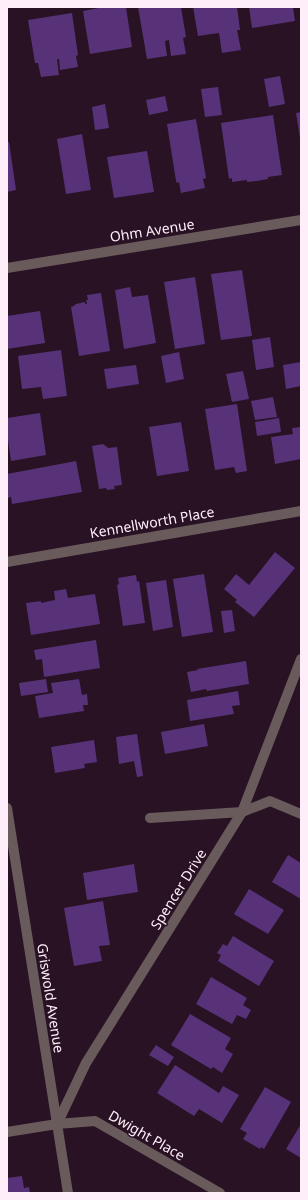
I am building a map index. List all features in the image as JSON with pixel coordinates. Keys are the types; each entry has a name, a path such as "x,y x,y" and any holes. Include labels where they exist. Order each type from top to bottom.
{"street":[{"name":"Ohm Avenue","path":"7,268 301,220"},
{"name":"Kennellworth Place","path":"7,562 301,510"},
{"name":"Spencer Drive","path":"57,1124 86,1063 242,812 301,659"},
{"path":"150,818 242,812 270,801 301,814"},
{"name":"Griswold Avenue","path":"7,808 11,853 68,1193"},
{"name":"Dwight Place","path":"7,1132 57,1124 95,1121 220,1193"}],"building":[{"path":"104,7 126,7 132,47 90,54 83,11"},
{"path":"138,7 181,7 186,37 183,38 186,54 171,56 169,40 165,41 167,56 147,59"},
{"path":"193,7 237,7 240,30 237,30 241,50 222,53 219,33 198,36"},
{"path":"249,7 293,7 295,21 252,28"},
{"path":"72,13 78,55 76,56 78,67 60,70 59,59 57,59 59,75 41,77 38,63 35,63 28,20"},
{"path":"280,76 285,104 269,107 264,79"},
{"path":"218,87 222,115 205,117 201,89"},
{"path":"165,96 168,111 149,115 146,100"},
{"path":"105,104 109,128 95,130 92,107"},
{"path":"301,112 301,138 300,138 296,113"},
{"path":"273,115 282,175 268,177 268,179 257,181 247,182 247,180 232,182 232,178 229,179 221,123"},
{"path":"196,119 206,178 203,179 205,188 181,193 179,182 177,183 176,181 167,124"},
{"path":"82,134 91,190 66,194 57,139"},
{"path":"7,142 9,142 16,190 7,192"},
{"path":"147,151 154,192 114,198 107,157"},
{"path":"242,270 252,336 221,340 211,274"},
{"path":"195,277 205,344 175,349 164,282"},
{"path":"130,287 132,297 148,295 156,343 124,349 115,290"},
{"path":"101,293 110,351 79,356 71,307 85,302 85,304 87,304 87,295"},
{"path":"40,311 45,343 7,349 7,316"},
{"path":"270,337 274,367 256,370 252,340"},
{"path":"61,350 67,396 43,399 41,387 22,389 18,356"},
{"path":"179,352 184,379 166,383 161,356"},
{"path":"301,362 301,386 286,389 283,365"},
{"path":"136,365 139,384 107,389 104,369"},
{"path":"243,371 249,399 232,402 226,374"},
{"path":"273,397 277,417 255,420 251,401"},
{"path":"237,404 247,471 236,473 234,467 215,470 205,409"},
{"path":"40,413 46,455 11,461 7,433 7,418"},
{"path":"279,418 281,432 257,436 255,422"},
{"path":"181,422 189,471 157,476 149,427"},
{"path":"301,427 301,459 275,464 271,437 293,434 292,428"},
{"path":"103,444 108,448 117,447 122,485 114,486 115,489 99,489 92,446"},
{"path":"76,461 82,492 12,504 11,497 7,498 7,474"},
{"path":"275,552 295,568 254,617 235,602 237,600 224,589 236,574 249,585"},
{"path":"204,574 213,632 182,637 173,579"},
{"path":"136,575 137,582 139,581 145,623 123,626 117,585 119,584 118,578"},
{"path":"166,580 173,627 153,631 146,583"},
{"path":"66,589 68,598 95,594 100,624 31,635 26,603 41,601 41,603 55,600 54,591"},
{"path":"232,610 235,631 224,633 221,611"},
{"path":"96,640 100,668 44,677 42,659 36,660 34,650"},
{"path":"246,661 249,684 191,692 187,672"},
{"path":"46,679 48,692 21,696 19,683"},
{"path":"79,679 82,695 87,694 88,705 83,705 84,711 39,718 35,696 53,693 51,683"},
{"path":"238,691 240,705 232,706 234,714 190,721 187,700"},
{"path":"204,724 208,746 165,754 161,732"},
{"path":"137,734 143,776 137,777 134,761 119,764 116,737"},
{"path":"94,740 97,762 84,764 85,768 55,773 51,747"},
{"path":"288,855 301,863 301,899 272,882"},
{"path":"134,864 138,892 87,900 83,873"},
{"path":"249,889 284,910 268,934 234,914"},
{"path":"103,901 110,945 99,946 102,961 74,966 64,908"},
{"path":"233,936 274,961 259,986 218,961 221,955 217,953 223,944 227,946"},
{"path":"211,977 247,998 243,1005 251,1010 246,1019 237,1015 232,1024 196,1004"},
{"path":"190,1014 231,1038 225,1049 233,1054 222,1073 213,1067 211,1069 171,1045"},
{"path":"156,1045 174,1057 168,1066 149,1055"},
{"path":"175,1065 219,1093 223,1086 239,1095 222,1123 199,1109 194,1116 157,1093"},
{"path":"265,1087 291,1102 264,1149 261,1147 260,1149 243,1139 247,1133 240,1129"},
{"path":"301,1124 301,1158 286,1149"},
{"path":"22,1176 24,1188 29,1187 30,1193 7,1193 7,1178"}]}
